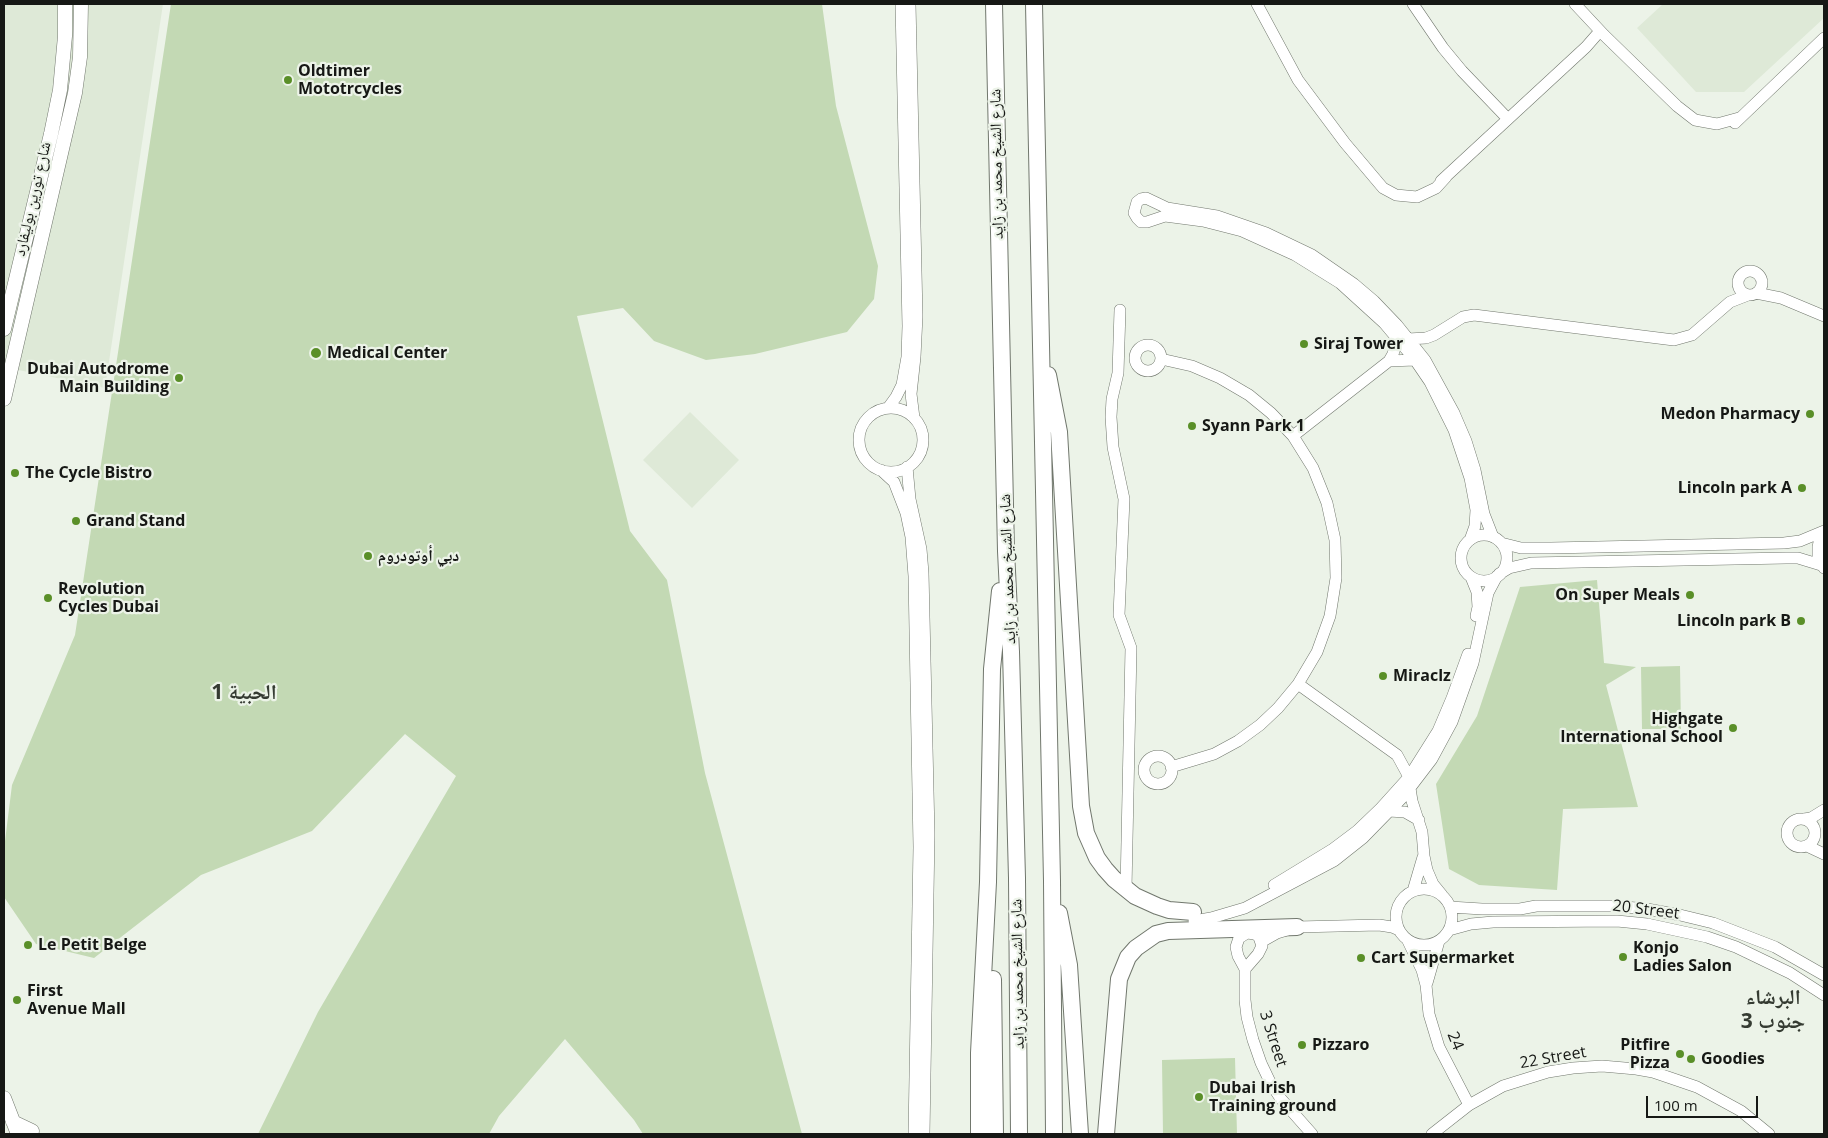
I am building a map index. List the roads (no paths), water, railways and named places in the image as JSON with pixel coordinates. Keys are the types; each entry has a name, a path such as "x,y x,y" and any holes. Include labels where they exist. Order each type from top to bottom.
{"highway":[{"name":"شارع الشيخ محمد بن زايد","path":"994,4 1006,551 1016,828 1019,1134"},
{"path":"1034,4 1052,881 1054,1134"},
{"path":"1040,341 1059,432 1083,820 1086,833 1098,858 1114,879 1135,896 1157,906 1194,916"},
{"path":"979,1134 979,1053 988,882 993,642 1006,551"},
{"path":"1052,881 1069,965 1080,1134"},
{"path":"988,882 993,987 995,1134"},
{"path":"1110,1080 1108,1048 1109,986 1115,958 1133,936 1149,926 1194,916"},
{"path":"1106,1134 1119,979 1128,957 1140,944 1156,934 1168,931 1297,927"}],"main road":[{"name":"شارع تورين بوليفارد","path":"4,329 60,90 63,67 65,4"},
{"name":"شارع تورين بوليفارد","path":"4,399 63,150 77,78 81,32 81,4"},
{"path":"51,134 54,132 60,133 63,150"},
{"path":"18,274 22,285 26,288 30,286"},
{"path":"4,1098 16,1128"}],"street":[{"path":"888,408 902,385 908,335 901,4"},
{"path":"910,4 917,310 916,357 911,394 914,418"},
{"path":"1257,4 1298,80 1344,143 1374,178 1391,187 1410,190 1429,187 1446,177 1602,33"},
{"path":"1413,4 1448,54 1508,119"},
{"path":"1575,4 1602,33 1678,106 1695,120 1706,123 1717,124 1739,118 1824,38"},
{"path":"1194,916 1252,897 1333,850 1357,831 1432,759 1446,736 1456,714 1473,664 1488,593 1505,565 1506,553 1484,514 1475,470 1466,441 1448,399 1403,338 1392,319 1354,284 1312,255 1289,243 1217,216 1167,208 1146,198 1137,202 1134,213 1142,222 1166,216 1203,221 1242,231 1295,255 1327,274 1355,295 1403,338 1417,339 1434,335 1463,317 1474,315 1674,340 1692,335 1730,302 1752,294 1761,287 1762,280"},
{"path":"1730,302 1740,275 1747,271 1758,274 1781,298"},
{"path":"1738,282 1740,289 1752,294 1781,298 1824,316"},
{"path":"1120,310 1118,373 1111,408 1113,447 1124,499 1119,615 1131,648 1126,889"},
{"path":"1420,360 1434,335"},
{"path":"1292,436 1389,361 1403,338"},
{"path":"1161,359 1192,366 1228,382 1272,413 1292,436 1313,468 1327,503 1335,540 1336,578 1330,616 1317,652 1298,684 1278,708 1260,725 1238,741 1214,754 1171,767"},
{"path":"1389,361 1420,360"},
{"path":"1420,360 1442,405 1462,453 1476,510 1475,526 1470,540"},
{"path":"881,470 897,471 907,467 914,461 922,444 922,434 919,425 914,418 897,408 888,408 872,414 861,428 859,436 863,455 869,463 881,470 894,482 906,513 911,538 914,576 919,847 914,1134"},
{"path":"907,467 910,498 921,549 924,601 928,859 924,1134"},
{"path":"1194,916 1211,918 1245,908 1318,870 1334,861 1363,838 1389,812 1409,782 1438,731 1467,657 1478,607 1477,592 1472,577 1463,568 1461,557 1465,544 1470,540 1481,535 1521,548 1778,543 1800,541 1824,532"},
{"path":"1823,567 1818,556 1818,547 1824,532"},
{"path":"1472,577 1484,580 1498,575 1509,568 1531,562 1798,558 1823,567"},
{"path":"1298,684 1397,755 1424,754"},
{"path":"1397,755 1409,782 1412,801 1419,820 1424,844 1424,856 1413,891"},
{"path":"1824,810 1811,818 1792,822 1787,836 1795,846 1807,846 1824,854"},
{"path":"1807,846 1813,839 1824,810"},
{"path":"1389,812 1405,812 1419,820"},
{"path":"1804,819 1809,821 1815,831"},
{"path":"1424,856 1433,884 1450,906 1452,918 1449,930 1439,942 1429,946 1418,945 1408,941 1399,930 1396,921 1396,912 1400,903 1413,891 1423,889 1433,891 1442,896"},
{"name":"20 Street","path":"1450,906 1482,909 1520,909 1536,906 1614,906 1680,915 1713,923 1775,947 1824,975"},
{"name":"20 Street","path":"1449,930 1471,924 1493,922 1617,921 1655,925 1707,937 1736,947 1790,973 1824,995"},
{"path":"1245,969 1260,950 1261,942 1277,933 1297,927 1379,925 1399,930"},
{"name":"3 Street","path":"1261,942 1259,937 1246,933 1239,938 1236,951 1245,969 1245,1000 1253,1040 1271,1084 1281,1099 1312,1134"},
{"name":"24","path":"1408,941 1416,955 1426,985 1429,1014 1438,1047 1469,1104"},
{"name":"24","path":"1426,985 1439,942"},
{"name":"22 Street","path":"1432,1134 1469,1104 1504,1086 1533,1076 1573,1068 1620,1067 1653,1072 1697,1087 1741,1111 1769,1134"}],"place":[{"name":"Oldtimer Mototrcycles","path":"288,80"},
{"name":"Siraj Tower","path":"1304,344"},
{"name":"Medical Center","path":"316,353"},
{"name":"Dubai Autodrome Main Building","path":"179,378"},
{"name":"Medon Pharmacy","path":"1810,414"},
{"name":"Syann Park 1","path":"1192,426"},
{"name":"The Cycle Bistro","path":"15,473"},
{"name":"Lincoln park A","path":"1802,488"},
{"name":"Grand Stand","path":"76,521"},
{"name":"دبي أوتودروم","path":"368,556"},
{"name":"On Super Meals","path":"1690,595"},
{"name":"Revolution Cycles Dubai","path":"48,598"},
{"name":"Lincoln park B","path":"1801,621"},
{"name":"Miraclz","path":"1383,676"},
{"name":"Highgate International School","path":"1733,728"},
{"name":"Le Petit Belge","path":"28,945"},
{"name":"Konjo Ladies Salon","path":"1623,957"},
{"name":"Cart Supermarket","path":"1361,958"},
{"name":"First Avenue Mall","path":"17,1000"},
{"name":"Pizzaro","path":"1302,1045"},
{"name":"Pitfire Pizza","path":"1680,1054"},
{"name":"Goodies","path":"1691,1059"},
{"name":"Dubai Irish Training ground","path":"1199,1097"}],"district":[{"name":"الحبية 1","path":"244,693"},
{"name":"البرشاء جنوب 3","path":"1773,1010"}]}
